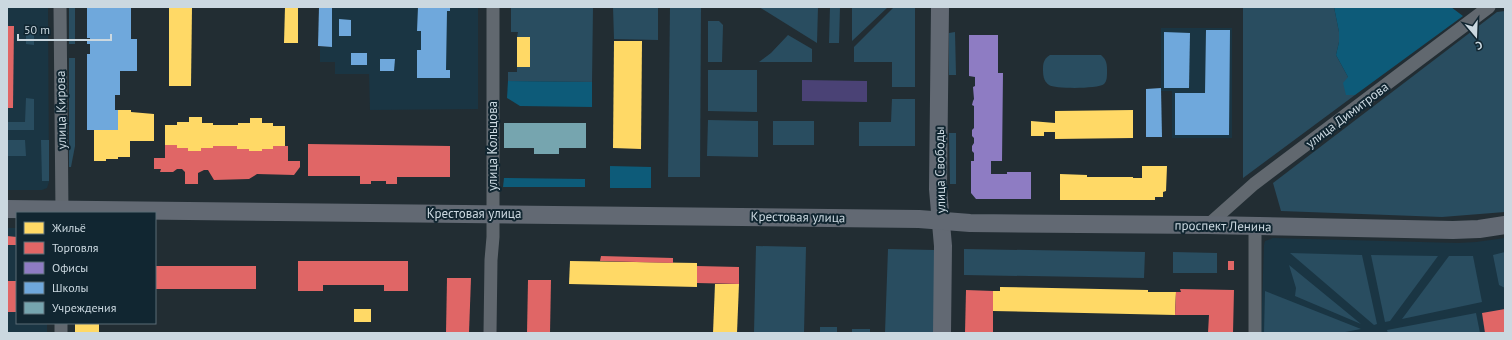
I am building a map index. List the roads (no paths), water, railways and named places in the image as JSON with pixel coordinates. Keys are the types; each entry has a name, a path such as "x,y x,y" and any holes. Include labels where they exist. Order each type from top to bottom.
{"street":[{"name":"улица Кирова","path":"60,7 62,211"},
{"name":"улица Кольцова","path":"490,333 493,213 493,7"},
{"name":"улица Свободы","path":"940,7 938,189 943,246 942,333"},
{"name":"улица Димитрова","path":"1208,225 1254,184 1489,7"},
{"name":"Крестовая улица","path":"7,209 62,211 493,213 919,219 941,221"},
{"name":"проспект Ленина","path":"941,221 970,223 1208,225 1453,230 1478,229 1505,225"},
{"path":"1254,333 1255,226"}]}
